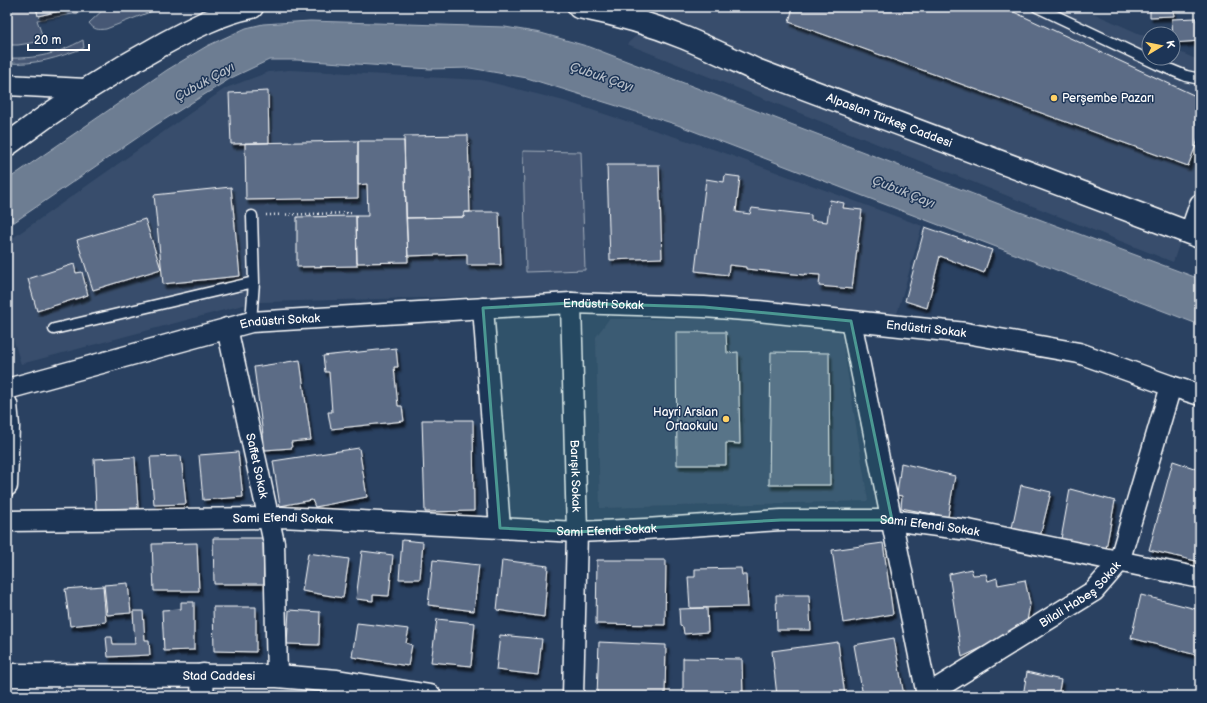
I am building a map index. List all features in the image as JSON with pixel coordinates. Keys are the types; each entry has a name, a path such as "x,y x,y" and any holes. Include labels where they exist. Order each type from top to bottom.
{"street":[{"path":"7,145 85,90 147,53 198,26 222,16 252,7"},
{"name":"Alpaslan Türkeş Caddesi","path":"579,7 603,11 641,22 686,38 756,70 1195,235"},
{"path":"7,84 85,90"},
{"path":"1195,235 1200,204"},
{"name":"Endüstri Sokak","path":"7,389 251,322 572,303 704,306 966,333 1079,353 1200,395"},
{"name":"Barışık Sokak","path":"572,303 577,532 573,696"},
{"path":"483,308 500,528"},
{"path":"851,321 926,695"},
{"name":"Saffet Sokak","path":"227,328 274,543 278,676"},
{"name":"Bilali Habeş Sokak","path":"926,695 1094,590 1119,562 1171,386"},
{"path":"7,404 9,426 7,486"},
{"name":"Sami Efendi Sokak","path":"7,521 281,517 577,532 780,520 892,520 968,530 1200,578"},
{"name":"Stad Caddesi","path":"7,675 203,686 278,676 337,681 430,696"}],"lane":[{"path":"603,11 626,7"},
{"path":"1037,7 1157,64 1186,76 1200,79"},
{"path":"251,322 254,282 252,216"},
{"path":"54,329 254,282"}],"path":[{"path":"252,216 351,213"}],"highlighted area":[{"path":"571,303 704,307 851,321 892,520 781,520 577,532 500,528 483,308"}],"shaded area":[{"path":"7,7 89,7 79,13 37,20 44,41 7,45"},
{"path":"106,7 163,7 106,29 94,28 89,23"},
{"path":"668,7 1079,7 1141,34 1141,66 1181,66 1181,53 1200,61 1200,184 1173,262 627,44"},
{"path":"83,40 84,48 55,58 28,63 7,63 7,58 28,58 46,55 64,49"},
{"path":"290,70 481,80 564,101 722,152 922,226 897,314 686,296 571,294 259,302 21,364 7,319 7,242 226,88 269,72"},
{"path":"523,151 581,152 585,270 526,272"},
{"name":"Hayri Arslan Ortaokulu","path":"609,319 732,319 841,332 868,501 600,508 596,337"}],"water":[{"name":"Çubuk Çayı","path":"310,21 505,27 541,33 590,47 1020,212 1200,279 1200,325 675,124 527,78 470,68 430,69 297,60 269,60 231,78 156,125 7,227 7,180 167,70 207,46 246,28 263,24"}],"building":[{"path":"36,7 63,7 64,10 38,16"},
{"path":"793,7 1003,7 1200,98 1200,135 1188,166 789,22"},
{"path":"1150,7 1173,7 1174,16 1150,17"},
{"path":"1197,18 1197,22 1200,22 1200,41 1181,42 1181,26 1172,26 1172,19"},
{"path":"268,91 269,143 231,144 229,93"},
{"path":"468,135 470,212 464,212 464,217 406,218 404,136"},
{"path":"358,141 404,141 408,262 357,263 356,216 368,216 367,184 358,185"},
{"path":"358,141 358,198 246,200 245,143"},
{"path":"607,165 659,165 662,258 610,260"},
{"path":"725,175 740,177 736,212 750,214 752,208 811,215 811,220 827,222 830,200 844,203 843,208 862,210 852,289 819,286 820,275 804,275 746,269 746,267 729,265 728,275 695,271 706,179 724,182"},
{"path":"231,187 240,276 163,284 154,195"},
{"path":"464,212 499,212 501,265 467,265 467,254 408,256 406,218 464,217"},
{"path":"356,216 357,266 297,267 297,217"},
{"path":"145,219 161,269 93,290 77,240"},
{"path":"925,227 992,250 984,273 940,256 927,308 905,301"},
{"path":"74,264 76,273 82,272 88,295 37,311 28,279"},
{"path":"676,332 726,332 727,353 738,352 740,444 726,443 726,465 677,465"},
{"path":"396,348 398,367 394,367 398,406 402,406 404,421 331,429 328,412 332,412 329,372 325,372 323,356"},
{"path":"771,352 829,353 830,485 769,485"},
{"path":"300,360 311,440 291,442 292,448 265,450 254,367"},
{"path":"422,420 473,420 474,511 425,512"},
{"path":"359,448 367,497 315,507 312,500 280,506 273,461"},
{"path":"238,452 243,497 203,500 199,455"},
{"path":"181,456 186,504 154,505 150,457"},
{"path":"135,457 138,508 96,509 94,459"},
{"path":"1173,461 1200,470 1200,562 1149,550"},
{"path":"901,463 955,476 948,517 901,508 902,496 897,495"},
{"path":"1021,485 1051,492 1040,537 1012,528"},
{"path":"1070,489 1115,501 1106,549 1061,539"},
{"path":"213,538 263,538 264,584 214,584"},
{"path":"402,540 423,542 420,579 399,579"},
{"path":"197,543 199,591 154,591 152,544"},
{"path":"883,543 893,614 843,623 832,550"},
{"path":"362,551 393,555 389,596 373,595 373,601 356,599"},
{"path":"308,553 349,559 343,598 302,591"},
{"path":"433,560 479,565 474,611 428,605"},
{"path":"502,560 548,566 544,617 497,610"},
{"path":"597,560 666,560 665,625 596,624"},
{"path":"741,568 742,575 746,575 748,607 690,608 688,577 695,577 695,569"},
{"path":"971,569 973,575 986,574 988,581 997,578 998,585 1025,580 1030,604 1026,627 962,657 949,574"},
{"path":"128,583 131,613 107,615 104,585"},
{"path":"103,586 106,622 70,626 65,589"},
{"path":"776,595 809,595 811,630 777,630"},
{"path":"1141,595 1200,610 1200,656 1131,638"},
{"path":"181,602 194,602 194,650 164,651 162,610 181,609"},
{"path":"213,607 256,607 256,652 214,651"},
{"path":"707,608 708,632 684,634 683,627 680,626 679,609"},
{"path":"289,610 320,612 319,645 287,644"},
{"path":"133,611 143,611 145,640 149,640 150,655 108,657 106,637 112,637 113,644 135,644"},
{"path":"437,619 475,623 471,666 431,662"},
{"path":"357,623 409,629 406,643 412,645 408,666 352,657"},
{"path":"500,635 542,639 538,675 496,670"},
{"path":"894,638 904,696 863,696 854,645"},
{"path":"599,642 666,645 665,696 597,696"},
{"path":"838,642 845,696 777,696 772,651"},
{"path":"683,658 742,659 743,696 683,696"},
{"path":"1027,672 1061,680 1058,696 1023,696"}],"place":[{"name":"Perşembe Pazarı","path":"1054,98"},
{"name":"Hayri Arslan Ortaokulu","path":"726,419"}]}
